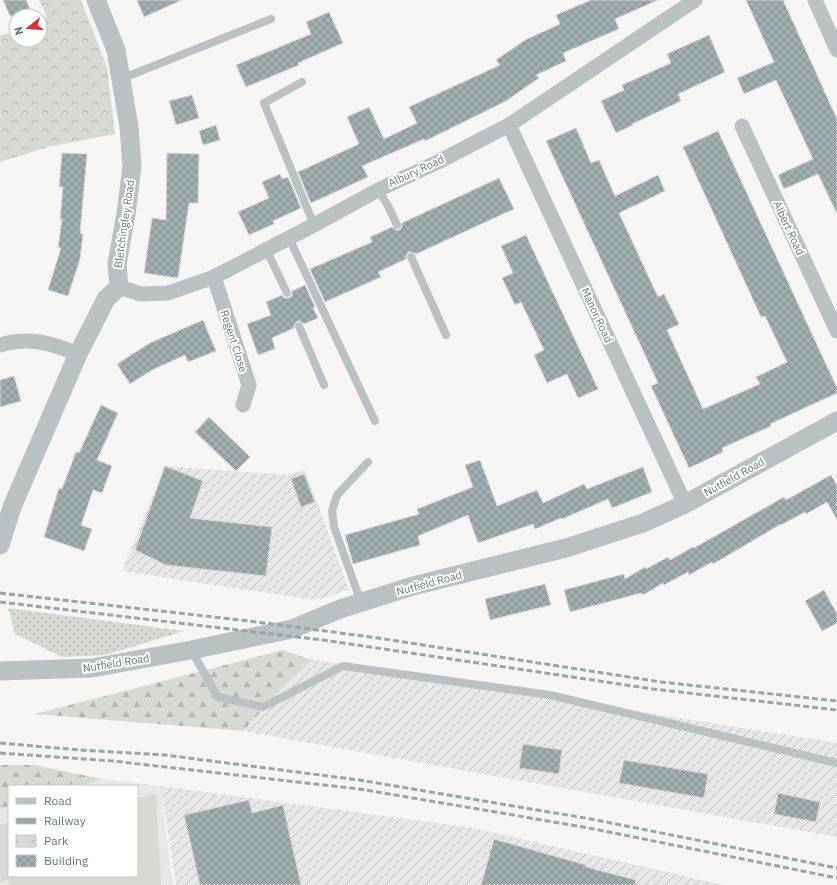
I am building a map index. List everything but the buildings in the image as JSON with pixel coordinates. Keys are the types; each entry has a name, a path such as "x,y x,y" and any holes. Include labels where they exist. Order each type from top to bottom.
{"street":[{"name":"Bletchingley Road","path":"96,0 116,50 129,127 132,166 126,214 116,264 119,287"},
{"name":"Albury Road","path":"119,287 141,294 168,293 214,277 378,190 509,126 695,0"},
{"path":"814,0 837,50"},
{"name":"Manor Road","path":"509,126 685,504"},
{"name":"Albert Road","path":"742,126 837,331"},
{"name":"Regent Close","path":"214,277 248,385 243,405"},
{"path":"0,545 12,507 78,354 106,299 119,287"},
{"path":"0,345 17,340 32,341 55,346 78,354"},
{"name":"Nutfield Road","path":"0,671 92,668 191,650 292,629 340,609 414,586 566,548 643,522 685,504 837,422"}],"lane":[{"path":"121,79 272,18"},
{"path":"302,82 264,103 314,225"},
{"path":"378,190 397,225"},
{"path":"289,238 375,421"},
{"path":"266,249 286,293"},
{"path":"411,256 446,335"},
{"path":"299,326 324,385"},
{"path":"361,602 334,527 332,511 337,495 368,462"},
{"path":"191,650 218,697 263,707 343,666 550,695 837,763"}],"shaded area":[{"path":"165,466 286,475 305,470 349,590 315,600 122,571"},
{"path":"309,659 837,743 837,837 243,731"},
{"path":"102,779 161,786 173,885 0,885 0,809 8,806 8,877 138,877 138,785 83,785"},
{"path":"161,786 473,828 724,885 176,885"}],"green space":[{"path":"39,0 81,0 107,68 115,134 48,147 0,162 0,36 8,34 8,48 48,48 48,8 43,8"},
{"path":"8,608 184,631 105,655 62,657 15,634"},
{"path":"283,650 309,659 243,731 35,714"},
{"path":"0,765 35,765 102,779 83,785 8,785 8,806 0,809"},
{"path":"156,794 161,885 10,885 7,880 0,883 0,824 8,823 8,877 138,877 138,798"}],"railway":[{"path":"0,593 249,621 378,638 661,682 837,701"},
{"path":"0,602 323,640 653,689 837,710"},
{"path":"0,743 165,755 359,780 591,819 837,868"},
{"path":"0,753 113,761 359,789 594,829 837,878"}]}
